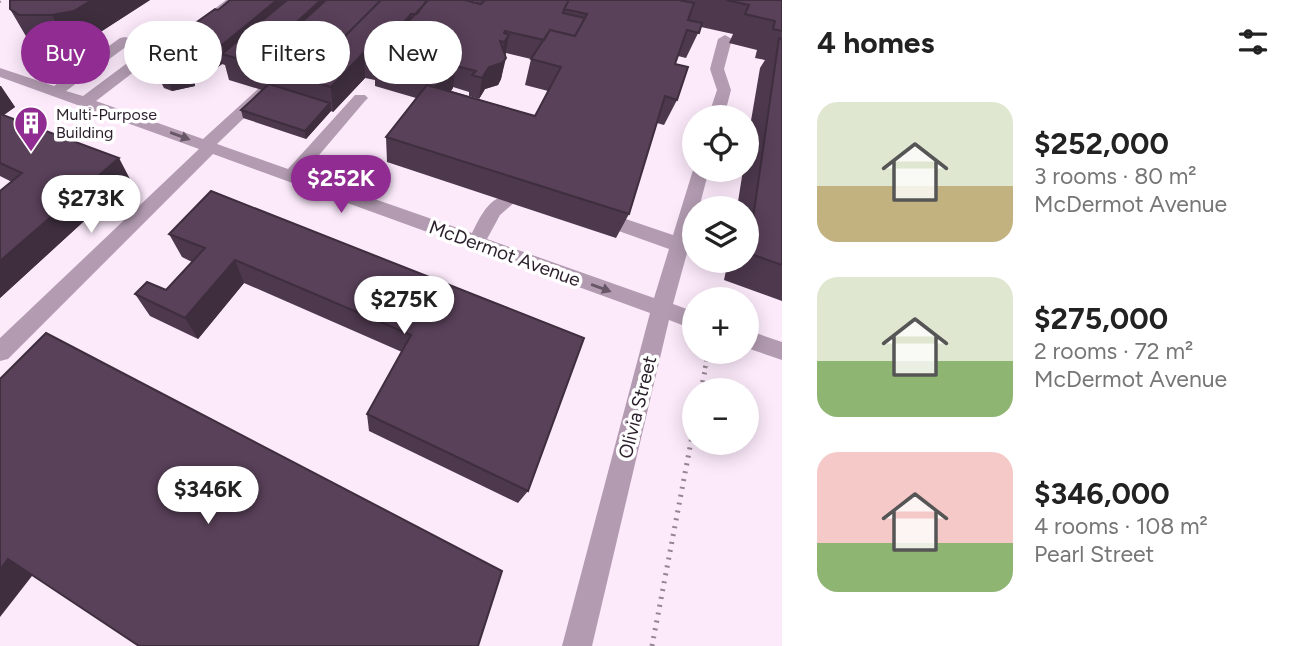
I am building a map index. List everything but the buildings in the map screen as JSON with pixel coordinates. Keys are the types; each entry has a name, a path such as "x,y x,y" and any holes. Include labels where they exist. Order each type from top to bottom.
{"street":[{"path":"207,21 234,0"},
{"path":"720,105 724,90 717,69 725,39"},
{"path":"55,92 124,42"},
{"name":"McDermot Avenue","path":"0,72 682,316"},
{"path":"85,102 124,72"},
{"path":"0,352 264,90"},
{"path":"291,177 360,98"},
{"name":"Olivia Street","path":"577,646 661,309 698,182"},
{"path":"476,243 493,211 506,202"},
{"path":"620,224 680,245"},
{"path":"759,343 782,352"}],"path":[{"path":"652,646 689,455"}],"place":[{"name":"Multi-Purpose Building","path":"31,153"}]}
